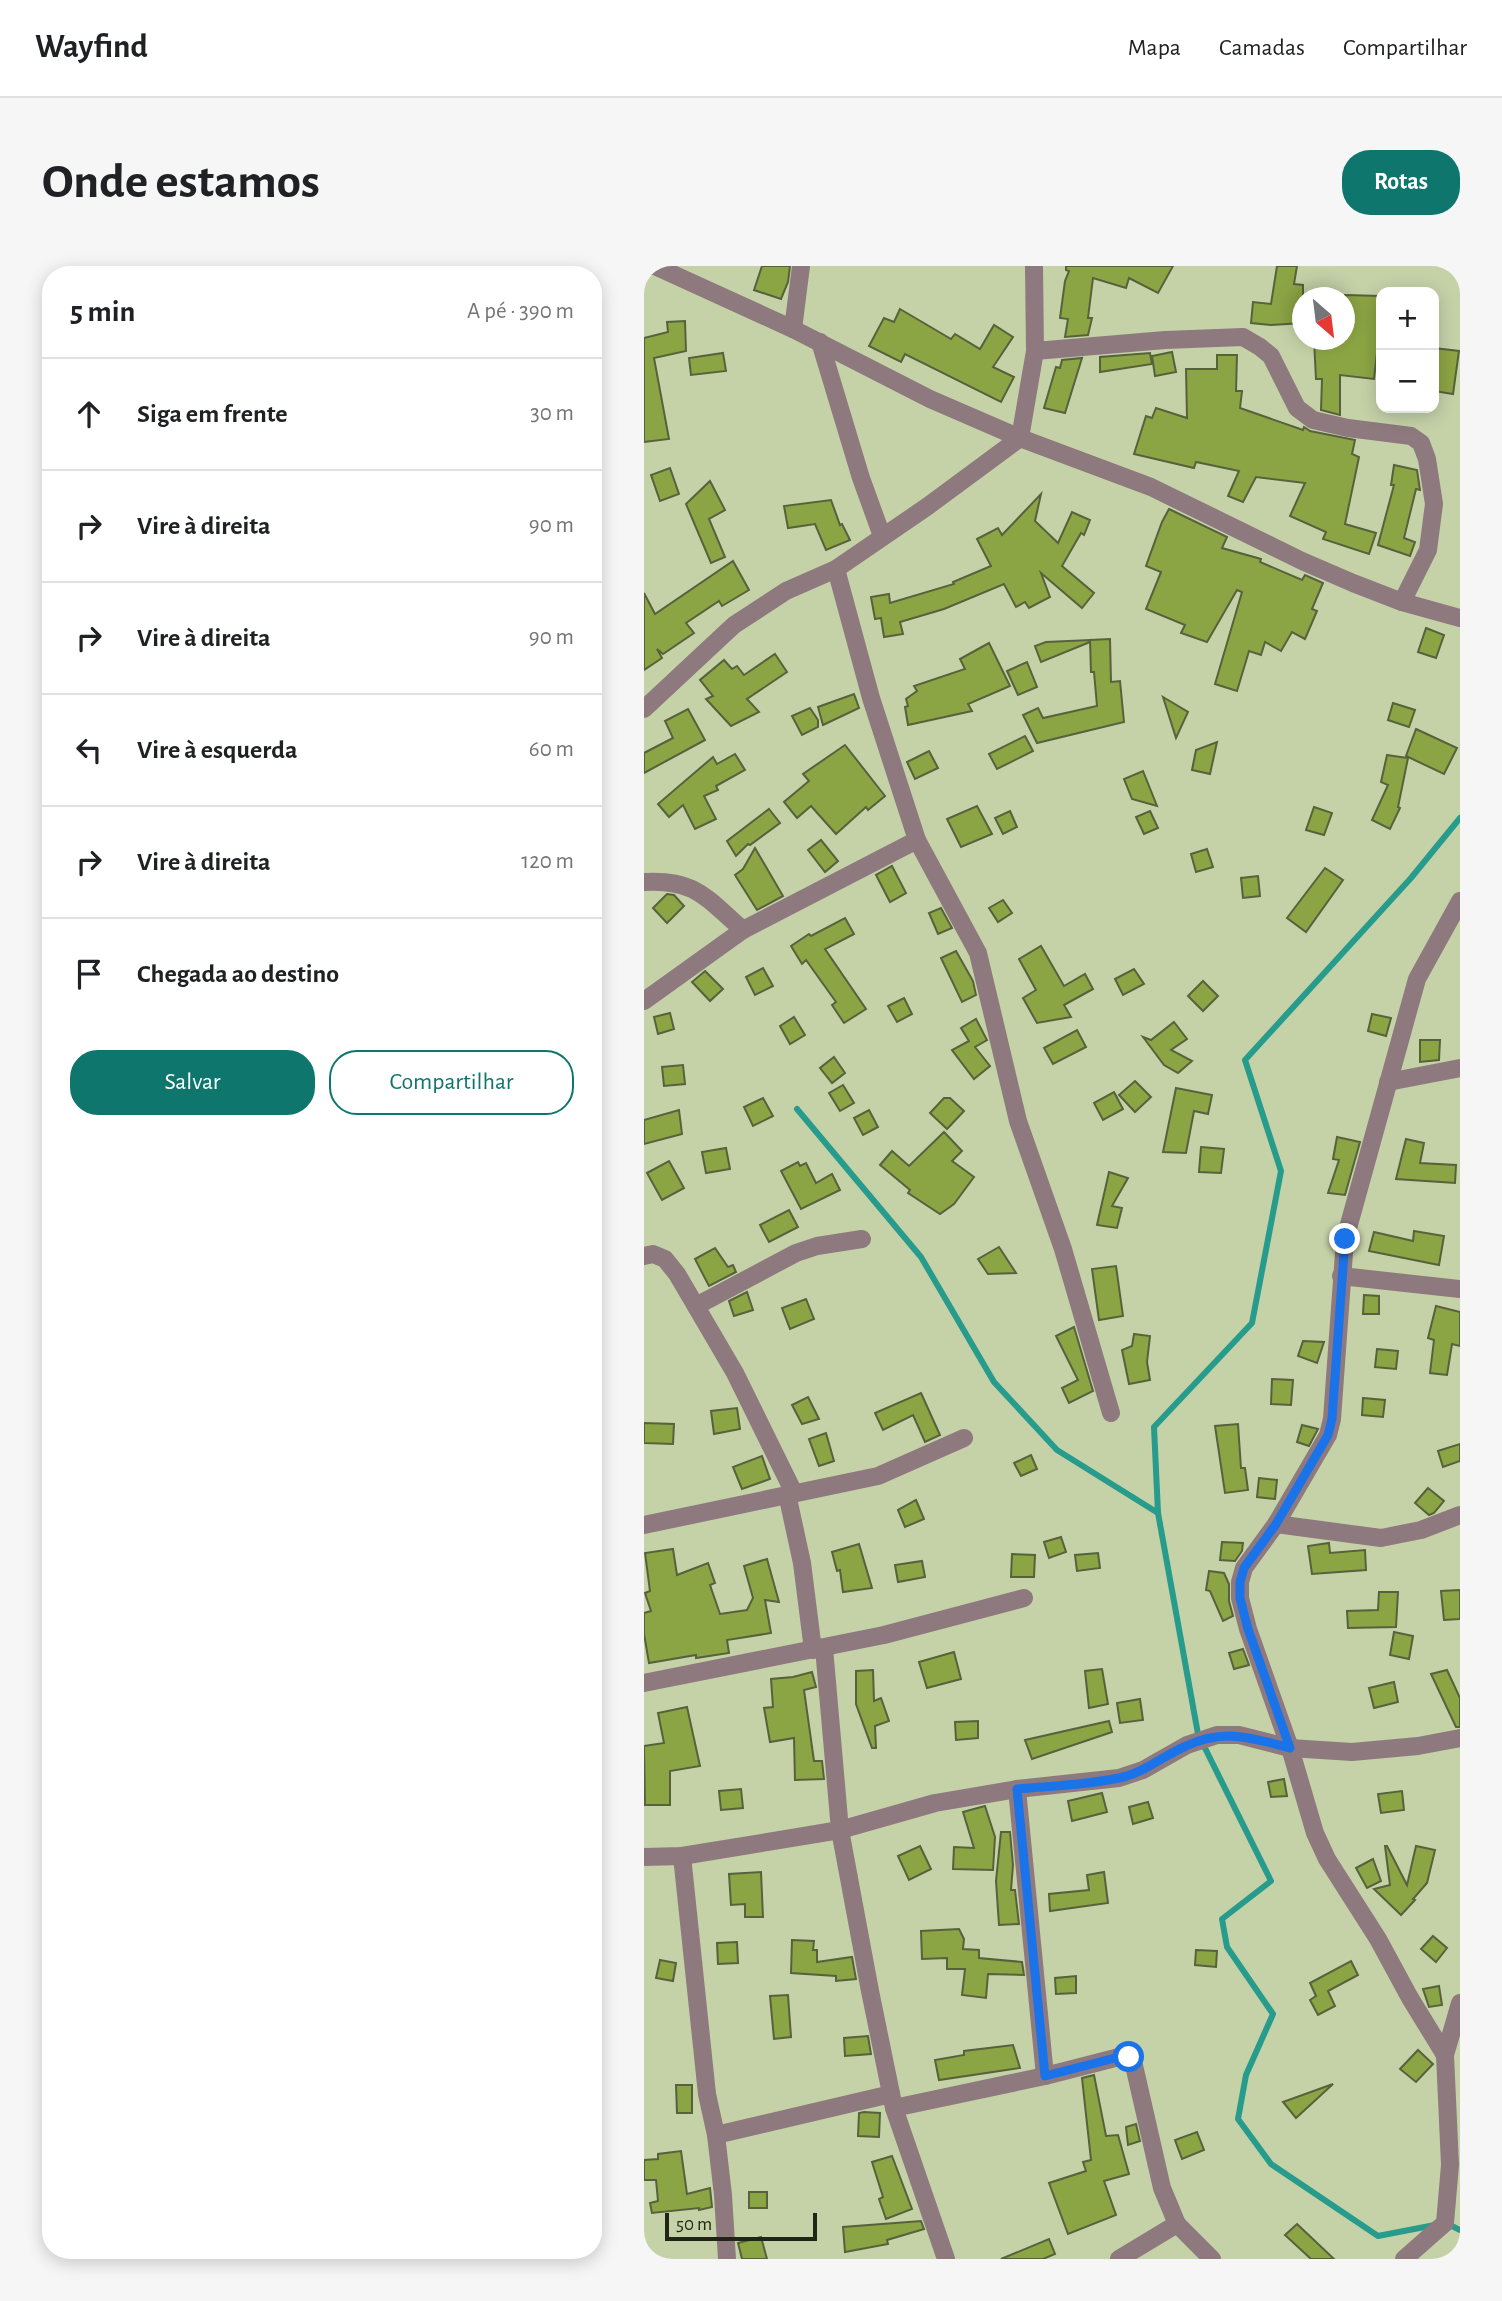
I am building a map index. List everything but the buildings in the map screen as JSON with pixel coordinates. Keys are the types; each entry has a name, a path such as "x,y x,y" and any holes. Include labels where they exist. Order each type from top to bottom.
{"street":[{"path":"655,266 820,342 930,399 1020,438 1151,487 1302,561 1402,602 1460,618"},
{"path":"793,329 801,266"},
{"path":"644,709 734,625 786,591 836,569 1020,438 1035,351 1034,266"},
{"path":"1035,351 1165,340 1243,337 1271,356 1297,408 1313,420 1348,428 1411,436 1421,443 1427,458 1434,504 1428,550 1402,602"},
{"path":"820,342 882,536"},
{"path":"836,569 871,698 917,840 978,953 1018,1121 1063,1249 1111,1413"},
{"path":"644,1001 743,930 917,840"},
{"path":"644,882 670,881 695,889 743,930"},
{"path":"1445,2055 1378,1939 1327,1859 1315,1833 1290,1748 1248,1629 1240,1598 1240,1582 1244,1568 1276,1524 1328,1435 1332,1419 1345,1239 1417,978 1460,901"},
{"path":"1388,1082 1460,1068"},
{"path":"696,1306 796,1254 817,1246 862,1239"},
{"path":"644,1256 653,1254 665,1259 696,1306 735,1373 791,1493 818,1649 840,1829 892,2101 946,2259"},
{"path":"1341,1276 1460,1289"},
{"path":"644,1525 878,1476 964,1438"},
{"path":"1276,1524 1381,1538 1421,1530 1460,1515"},
{"path":"644,1683 884,1635 1024,1598"},
{"path":"644,1857 682,1856 840,1829 935,1803 1017,1789 1119,1778 1143,1770 1187,1745 1217,1735 1239,1735 1290,1748 1352,1752 1418,1746 1460,1738"},
{"path":"1017,1789 1045,2076"},
{"path":"682,1856 708,2094 716,2135 727,2259"},
{"path":"1404,2259 1445,2223 1454,2141 1445,2055 1460,2003"},
{"path":"716,2135 892,2101 1045,2076 1123,2056 1133,2061 1162,2188 1177,2224 1212,2259"},
{"path":"1119,2259 1177,2224"}],"waterway":[{"path":"1435,2225 1378,2236 1271,2164 1238,2119 1246,2075 1273,2014 1227,1947 1222,1919 1271,1881 1198,1734 1158,1513 1154,1427 1252,1323 1281,1171 1245,1060 1411,878 1460,818"},
{"path":"797,1109 921,1257 994,1382 1057,1450 1158,1513"},
{"path":"1446,2223 1460,2230"}],"route":[{"path":"1129,2057 1123,2056 1045,2076 1017,1789 1119,1778 1143,1770 1187,1745 1217,1735 1239,1735 1290,1748 1248,1629 1240,1598 1240,1582 1244,1568 1276,1524 1328,1435 1332,1419 1345,1239"}]}
